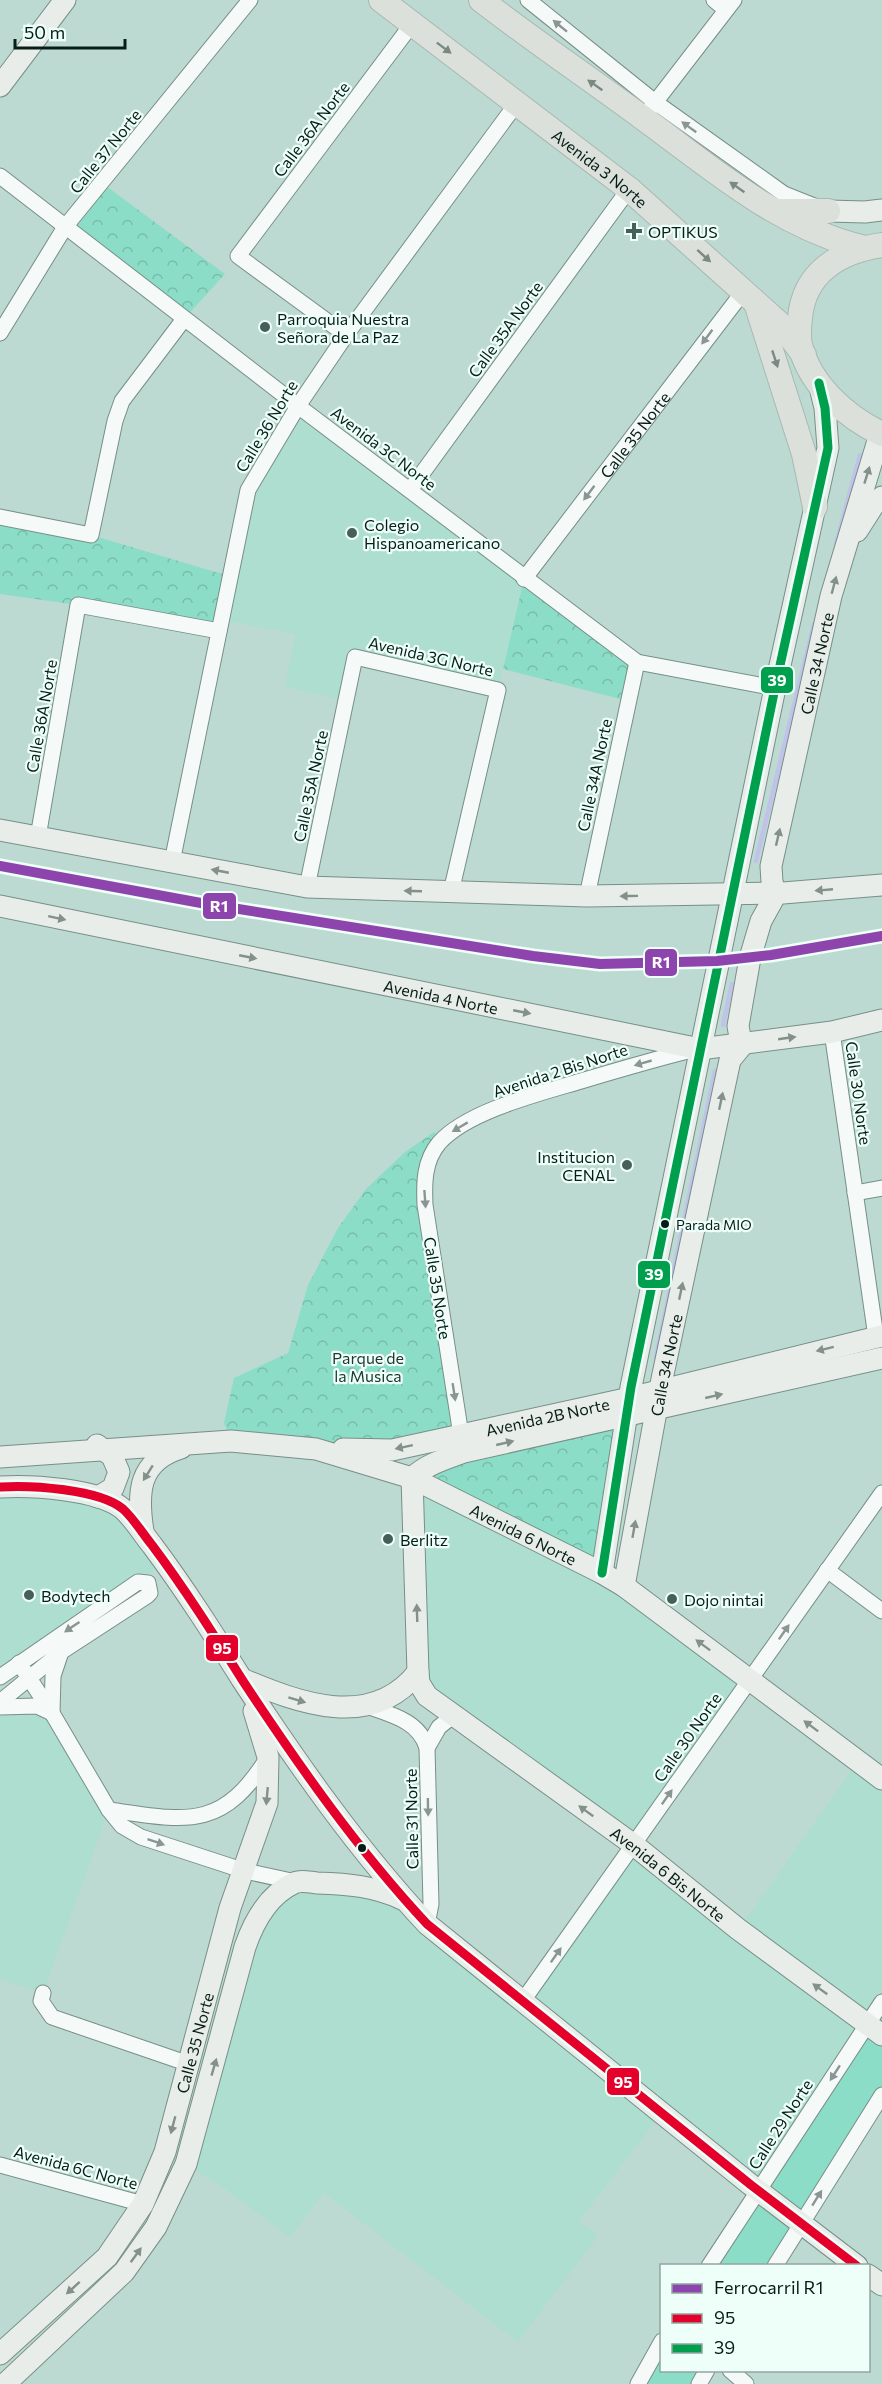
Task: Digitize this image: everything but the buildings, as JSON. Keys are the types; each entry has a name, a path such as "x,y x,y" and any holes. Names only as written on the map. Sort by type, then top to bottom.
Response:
{"main road":[{"name":"Avenida 3 Norte","path":"381,0 629,189 783,327 804,355"},
{"path":"481,0 561,61 649,110 737,188 774,212 821,234 873,247"},
{"path":"774,212 828,211"},
{"path":"873,247 846,254 829,264 812,282 801,304 799,333 804,355 819,383 832,399 853,418 881,434"},
{"path":"750,298 804,454 815,507"}],"street":[{"path":"0,86 65,0"},
{"name":"Calle 37 Norte","path":"0,333 66,227 250,0"},
{"path":"528,0 649,110 784,194 828,211 882,210"},
{"path":"649,110 725,3"},
{"name":"Calle 36A Norte","path":"346,335 238,256 412,24"},
{"name":"Calle 36 Norte","path":"172,862 248,490 297,406 346,335 517,103"},
{"name":"Avenida 3C Norte","path":"0,176 297,406 637,662 775,688"},
{"name":"Calle 35A Norte","path":"410,490 629,189"},
{"name":"Calle 35 Norte","path":"524,579 719,320 750,298"},
{"path":"0,517 91,535 115,421 122,401 184,319"},
{"name":"Calle 34 Norte","path":"602,1573 628,1407 732,894 828,448 828,431 819,383"},
{"name":"Calle 34 Norte","path":"776,894 772,882 771,866 843,551 881,434"},
{"path":"843,551 873,506 882,497"},
{"name":"Calle 36A Norte","path":"38,837 78,605 219,632"},
{"name":"Calle 35A Norte","path":"307,887 356,657"},
{"name":"Avenida 3G Norte","path":"356,657 498,690 451,892"},
{"name":"Calle 34A Norte","path":"587,896 637,662"},
{"path":"0,830 307,887 587,896 776,894 882,885"},
{"path":"744,1043 738,1026 750,958 761,921 776,894"},
{"name":"Avenida 4 Norte","path":"0,906 700,1049 832,1032 882,1020"},
{"name":"Calle 30 Norte","path":"832,1032 855,1193 879,1336"},
{"name":"Calle 34 Norte","path":"624,1587 658,1399 730,1060 744,1043"},
{"name":"Avenida 2 Bis Norte","path":"439,1144 454,1129 512,1101 656,1059 700,1049"},
{"name":"Calle 35 Norte","path":"439,1144 428,1162 424,1184 425,1204 461,1435"},
{"path":"855,1193 882,1188"},
{"name":"Avenida 2B Norte","path":"412,1478 420,1470 433,1463 464,1452 879,1336"},
{"name":"Avenida 2B Norte","path":"658,1399 882,1360"},
{"name":"Avenida 2B Norte","path":"316,1449 392,1449 628,1407"},
{"name":"Avenida 6 Norte","path":"0,1443 58,1438 89,1442 105,1450"},
{"name":"Avenida 6 Norte","path":"0,1457 58,1451 196,1445 231,1441 316,1449 412,1478 602,1573 624,1587 882,1779"},
{"path":"143,1534 139,1496 148,1471 168,1453 196,1445"},
{"path":"98,1497 113,1488 119,1472 117,1463 105,1450"},
{"path":"242,1679 310,1704 337,1707 364,1704 398,1691 410,1682 418,1672 412,1478"},
{"path":"0,1487 44,1487 98,1497 123,1509 221,1644 242,1679 334,1813 405,1901 427,1924 758,2191 856,2264"},
{"name":"Calle 30 Norte","path":"522,2002 882,1493"},
{"path":"827,1570 882,1611"},
{"path":"0,1677 138,1582 148,1583 150,1593 147,1596 61,1652 0,1702"},
{"path":"52,1713 53,1676 61,1652"},
{"path":"19,1663 52,1713 109,1810 131,1833 245,1871 296,1882 358,1884 383,1890 405,1901"},
{"name":"Avenida 6 Bis Norte","path":"418,1672 419,1683 428,1696 633,1845 738,1929 875,2030"},
{"name":"Calle 35 Norte","path":"0,2354 107,2257 143,2204 165,2152 230,1908 245,1871 267,1803 268,1757 261,1728 242,1679"},
{"path":"364,1704 413,1725 423,1737 427,1748"},
{"path":"0,1707 37,1706 52,1713"},
{"path":"427,1748 439,1727 454,1715"},
{"name":"Calle 31 Norte","path":"427,1748 430,1904 427,1924"},
{"path":"109,1810 169,1818 192,1818 216,1811 236,1799 255,1778 268,1757"},
{"name":"Calle 35 Norte","path":"5,2384 124,2272 156,2227 186,2164 251,1930 269,1902 296,1882"},
{"path":"43,1993 41,2001 52,2017 189,2064"},
{"name":"Calle 29 Norte","path":"710,2264 758,2191 875,2030 882,2002"},
{"path":"776,2264 882,2095"},
{"name":"Avenida 6C Norte","path":"0,2165 143,2204"},
{"path":"638,2384 660,2345"},
{"path":"732,2372 746,2384"}],"shaded area":[{"name":"Colegio Hispanoamericano","path":"298,406 524,579 498,690 356,657 347,701 285,687 295,634 222,620 248,490"},
{"path":"412,1478 602,1573 750,1680 634,1845 739,1929 858,1761 882,1779 882,2002 758,2191 661,2114 579,2221 598,2236 518,2342 324,2193 290,2237 225,2189 186,2164 245,1947 296,1882 383,1890 522,2002 633,1845 427,1696"},
{"path":"0,1487 98,1497 165,1563 0,1677"},
{"path":"0,1707 44,1708 109,1810 43,1993 0,1979"}],"green space":[{"path":"102,183 225,274 184,319 65,227"},
{"path":"0,517 91,535 229,576 219,631 78,605 0,594"},
{"path":"524,579 637,662 628,701 503,669"},
{"name":"Parque de la Musica","path":"434,1132 437,1135 424,1184 459,1424 392,1450 231,1441 224,1423 234,1378 288,1353 308,1285 338,1228 366,1189 405,1152"},
{"path":"626,1416 604,1563 420,1471"},
{"path":"882,2002 882,2095 776,2264 710,2264"},
{"path":"660,2343 660,2372 706,2372 699,2384 638,2384"}],"waterway":[{"path":"836,544 860,455"},
{"path":"756,861 814,624"},
{"path":"723,1025 732,984"},
{"path":"656,1357 715,1071"}],"rail line":[{"name":"R1","path":"0,866 201,903 533,956 600,964 717,961 771,955 882,936"}],"transit line":[{"name":"39","path":"602,1573 631,1387 775,688 828,448 825,408 819,383"},
{"name":"95","path":"0,1487 46,1488 82,1493 112,1502 123,1509 176,1578 264,1713 330,1807 377,1867 427,1924 751,2185 854,2264"}],"place":[{"name":"OPTIKUS","path":"634,231"},
{"name":"Parroquia Nuestra Señora de La Paz","path":"265,327"},
{"name":"Colegio Hispanoamericano","path":"352,533"},
{"name":"Institucion CENAL","path":"627,1165"},
{"name":"Parada MIO","path":"665,1224"},
{"name":"Berlitz","path":"388,1539"},
{"name":"Bodytech","path":"29,1595"},
{"name":"Dojo nintai","path":"672,1599"}]}
